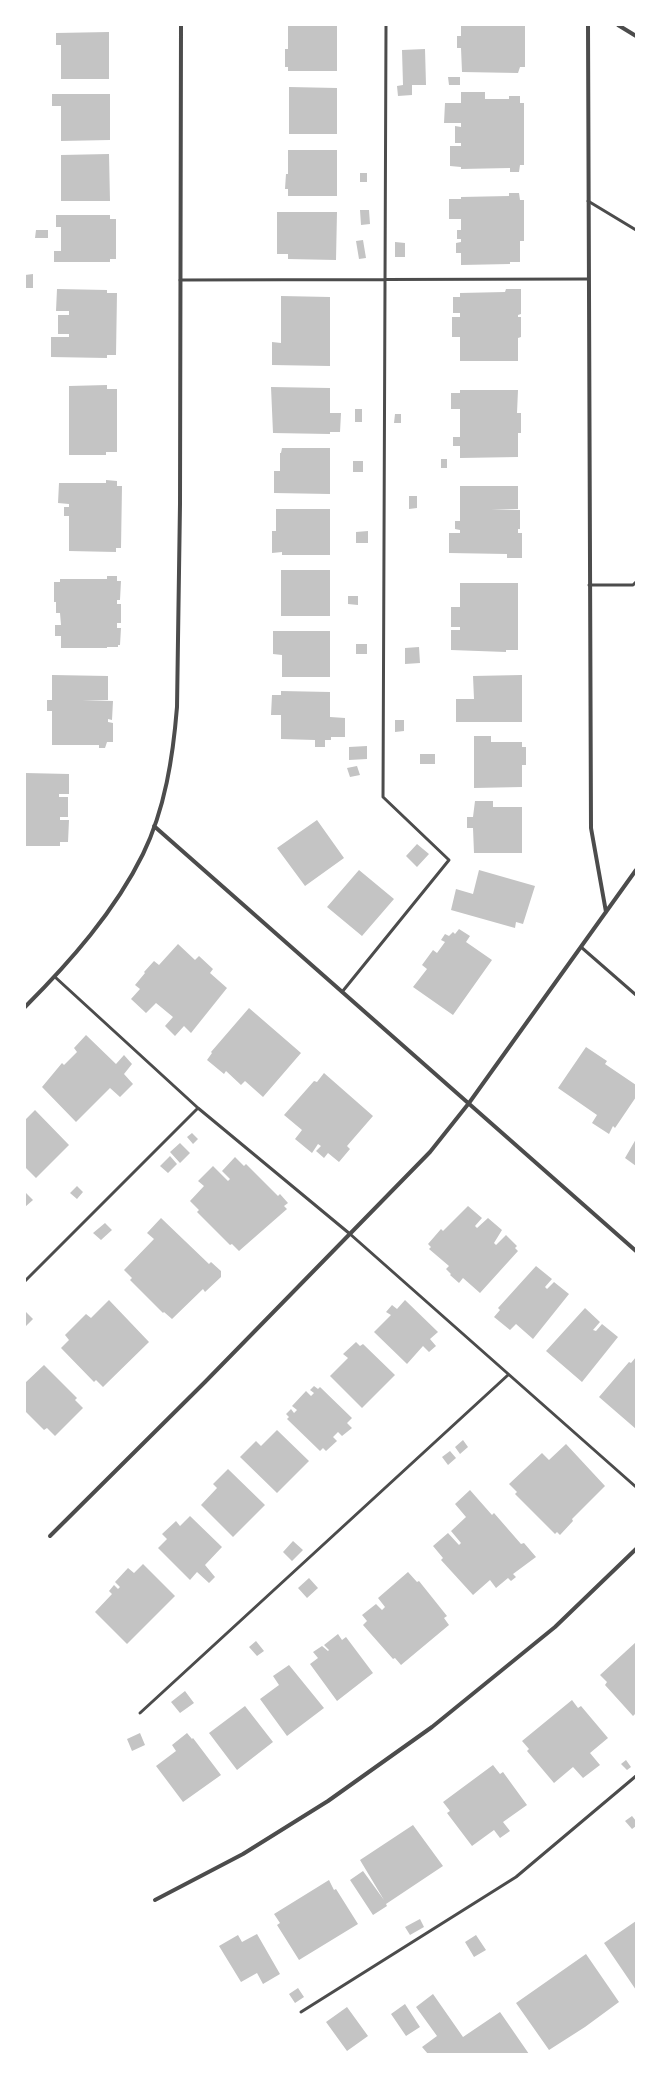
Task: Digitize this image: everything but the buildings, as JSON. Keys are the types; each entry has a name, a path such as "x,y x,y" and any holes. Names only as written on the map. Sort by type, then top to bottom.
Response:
{"street":[{"path":"25,1007 55,977 100,922 130,878 143,853 154,826 165,790 174,741 177,707 181,25"},
{"path":"588,25 590,828 606,912"},
{"path":"618,25 636,36"},
{"path":"154,826 636,1251"},
{"path":"50,1536 205,1382 430,1152 469,1103 636,870"},
{"path":"155,1900 243,1854 328,1801 432,1727 555,1627 636,1550"}],"lane":[{"path":"342,992 449,860 383,798 386,25"},
{"path":"588,201 636,230"},
{"path":"180,280 588,279"},
{"path":"589,585 633,585 636,582"},
{"path":"581,947 636,995"},
{"path":"55,977 198,1108 350,1234 636,1488"},
{"path":"25,1281 198,1108"},
{"path":"140,1713 508,1375"},
{"path":"301,2012 516,1877 636,1776"}]}
